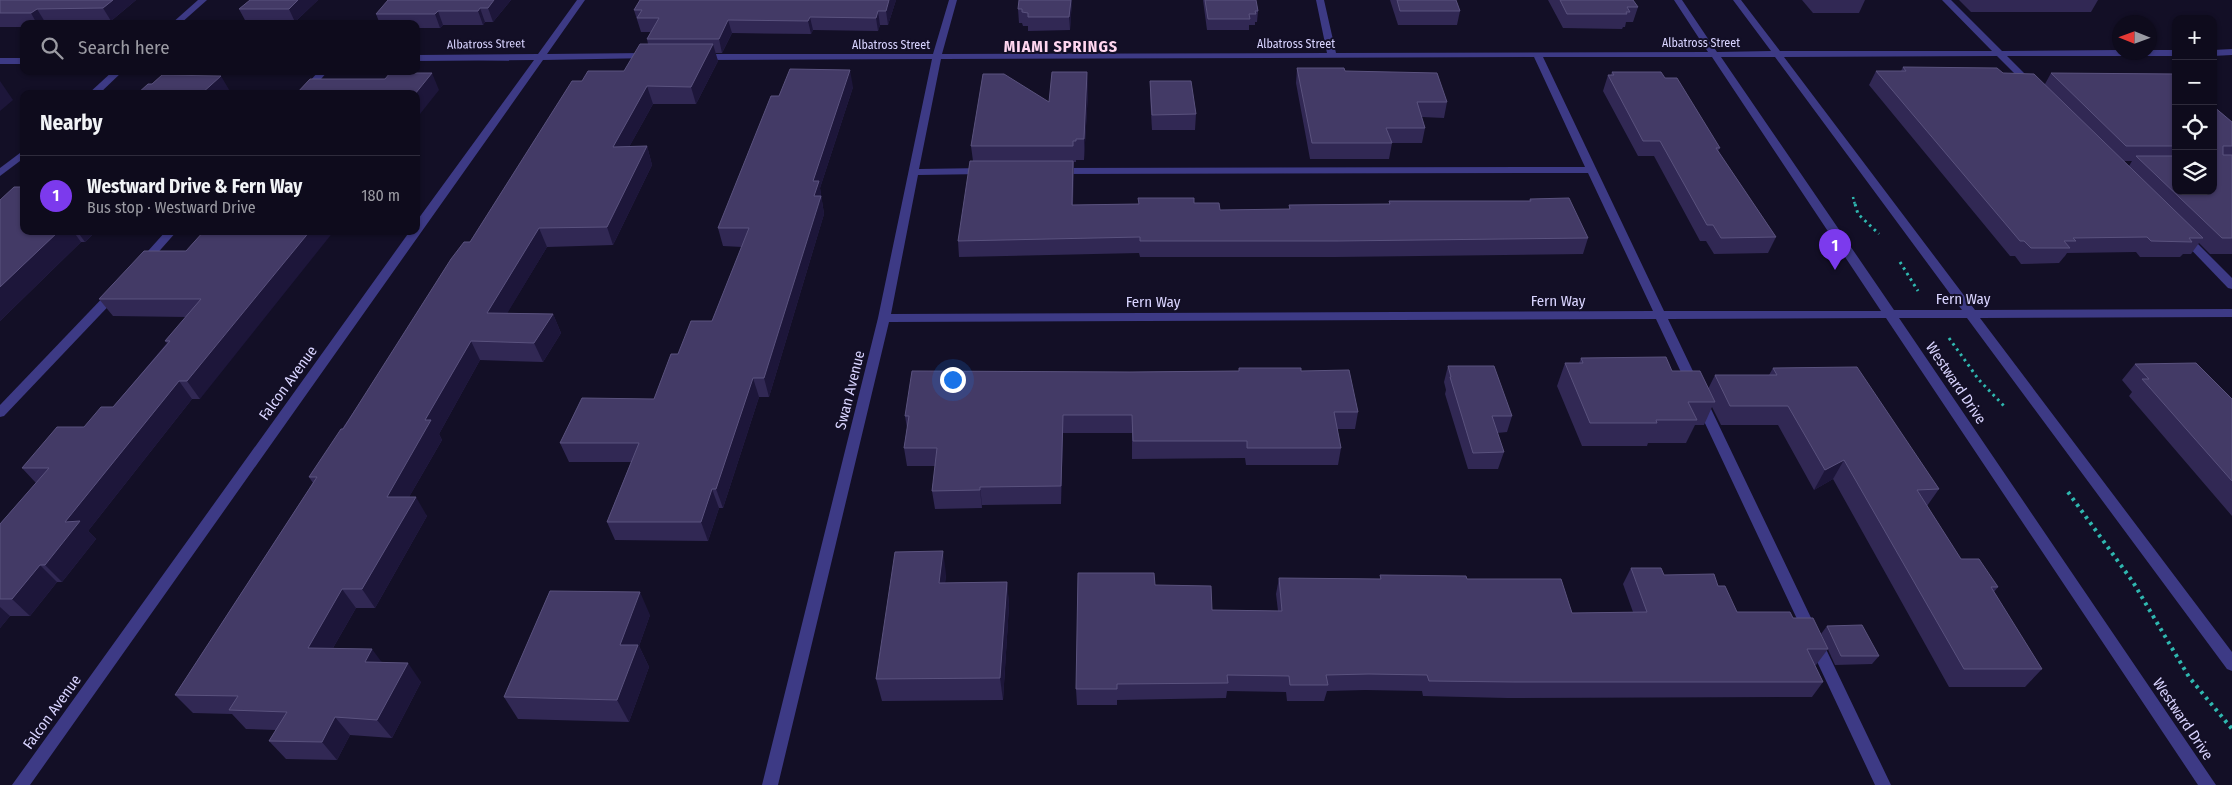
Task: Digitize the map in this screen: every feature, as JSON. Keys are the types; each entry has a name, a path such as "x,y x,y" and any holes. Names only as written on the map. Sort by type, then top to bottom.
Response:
{"street":[{"path":"180,20 203,0"},
{"name":"Falcon Avenue","path":"420,226 581,0"},
{"name":"Swan Avenue","path":"770,785 884,318 938,57 952,0"},
{"path":"1320,0 1332,56"},
{"name":"Westward Drive","path":"1678,0 2208,785"},
{"path":"1737,0 2232,664"},
{"path":"1946,0 2036,89"},
{"path":"2217,52 2232,52"},
{"name":"Albatross Street","path":"690,56 2172,53"},
{"path":"1536,55 1883,785"},
{"name":"Albatross Street","path":"420,58 661,56"},
{"path":"0,61 20,61"},
{"path":"97,90 114,75"},
{"path":"307,90 320,75"},
{"path":"0,173 20,156"},
{"path":"1044,171 1591,170"},
{"path":"914,172 994,171"},
{"path":"2176,229 2232,284"},
{"path":"0,413 168,235"},
{"name":"Falcon Avenue","path":"20,785 414,235"},
{"name":"Fern Way","path":"884,318 2232,313"}],"path":[{"path":"1944,330 1979,380 2008,410"},
{"path":"2064,487 2133,582 2189,677 2232,729"}],"building":[{"path":"0,0 113,0 103,8 37,9 31,13 0,13"},
{"path":"250,0 298,0 289,9 239,9"},
{"path":"388,0 494,0 488,8 480,8 478,11 438,11 435,14 376,14"},
{"path":"640,0 889,0 886,11 878,11 876,18 810,17 808,21 728,20 719,39 647,39 659,18 637,18 642,10 634,10"},
{"path":"1019,0 1071,0 1069,17 1028,17 1028,13 1018,9"},
{"path":"1205,0 1256,0 1258,11 1255,11 1256,14 1249,14 1250,19 1208,19"},
{"path":"1397,0 1456,0 1460,11 1400,11"},
{"path":"1560,0 1633,0 1638,7 1627,7 1630,12 1626,12 1627,14 1567,14"},
{"path":"640,44 713,44 691,87 647,86 613,147 647,146 607,227 539,228 487,313 553,314 534,343 471,341 425,420 431,420 387,497 416,497 362,589 342,589 308,648 372,649 365,662 408,663 377,720 335,717 322,742 269,741 287,712 229,710 238,696 175,695 317,477 309,477 341,429 343,429 451,259 464,242 470,242 572,81 582,81 588,71 624,71"},
{"path":"1903,67 1997,68 2003,73 2034,74 2203,238 2189,238 2192,242 2151,241 2147,237 2073,238 2076,241 2064,241 2070,248 2031,248 2024,241 2020,241 1876,71 1906,71"},
{"path":"1297,68 1344,68 1345,71 1437,73 1447,102 1417,102 1425,128 1386,128 1392,143 1312,143"},
{"path":"790,69 850,70 813,181 819,181 814,196 821,196 764,378 753,378 716,489 712,489 701,522 607,522 639,443 560,443 582,398 654,399 671,354 678,354 691,321 712,321 749,228 718,228 771,96 779,96"},
{"path":"1052,72 1087,72 1084,139 1076,139 1076,141 1073,141 1073,146 971,146 983,74 1004,74 1049,102"},
{"path":"1612,72 1661,72 1665,78 1677,78 1720,148 1716,148 1776,237 1721,238 1713,225 1707,225 1660,141 1643,141 1608,75 1614,75"},
{"path":"432,73 418,90 300,90 310,79 385,79 388,75"},
{"path":"2051,73 2172,74 2172,146 2126,146"},
{"path":"162,75 221,76 205,90 141,90 148,84 152,84"},
{"path":"1150,81 1191,81 1196,114 1152,115"},
{"path":"2217,109 2232,122 2232,146 2223,146 2223,155 2232,155 2232,238 2222,238 2177,195 2217,195"},
{"path":"2136,156 2172,156 2172,190"},
{"path":"970,161 1073,161 1072,205 1139,204 1138,198 1194,198 1194,203 1219,203 1220,210 1290,209 1289,205 1390,204 1389,201 1531,201 1530,199 1569,198 1588,238 1140,241 1140,237 958,241"},
{"path":"14,187 20,187 20,235 55,235 0,287 0,200"},
{"path":"200,235 307,235 187,381 179,381 65,522 80,521 45,565 40,565 12,599 0,599 0,524 49,468 22,468 57,427 84,427 101,407 113,407 170,341 165,341 201,299 99,299 144,251 186,251"},
{"path":"1666,357 1672,371 1700,371 1715,402 1688,402 1697,420 1656,420 1657,423 1590,423 1565,363 1583,363 1581,358"},
{"path":"2196,363 2232,399 2232,481 2142,379 2149,379 2135,364"},
{"path":"1448,366 1494,366 1512,416 1492,416 1504,452 1473,453"},
{"path":"1857,367 1939,489 1917,490 1961,559 1979,559 1998,587 1991,587 2042,669 1964,669 1844,460 1825,470 1788,406 1730,406 1715,375 1777,375 1773,368"},
{"path":"1239,368 1301,368 1301,371 1349,370 1358,412 1334,412 1341,448 1247,448 1247,441 1133,441 1132,415 1063,415 1061,486 980,487 980,490 932,491 937,448 904,448 909,416 905,416 912,371 1131,372 1239,371"},
{"path":"943,551 939,583 1007,582 1000,678 876,679 895,552"},
{"path":"1631,568 1661,568 1664,575 1714,574 1718,586 1725,586 1737,612 1790,612 1793,618 1813,618 1828,649 1807,649 1823,682 1429,681 1427,675 1369,674 1326,675 1328,685 1290,685 1289,676 1227,675 1228,683 1117,684 1117,689 1076,689 1078,573 1154,573 1155,585 1211,586 1212,610 1282,611 1279,578 1381,579 1380,575 1466,576 1467,579 1561,579 1572,613 1647,612"},
{"path":"550,591 640,592 620,645 638,645 617,700 504,697"},
{"path":"1862,625 1879,656 1841,656 1827,626"}],"place":[{"name":"Westward Drive & Fern Way","path":"1835,270"}],"district":[{"name":"MIAMI SPRINGS","path":"1061,46"}]}
